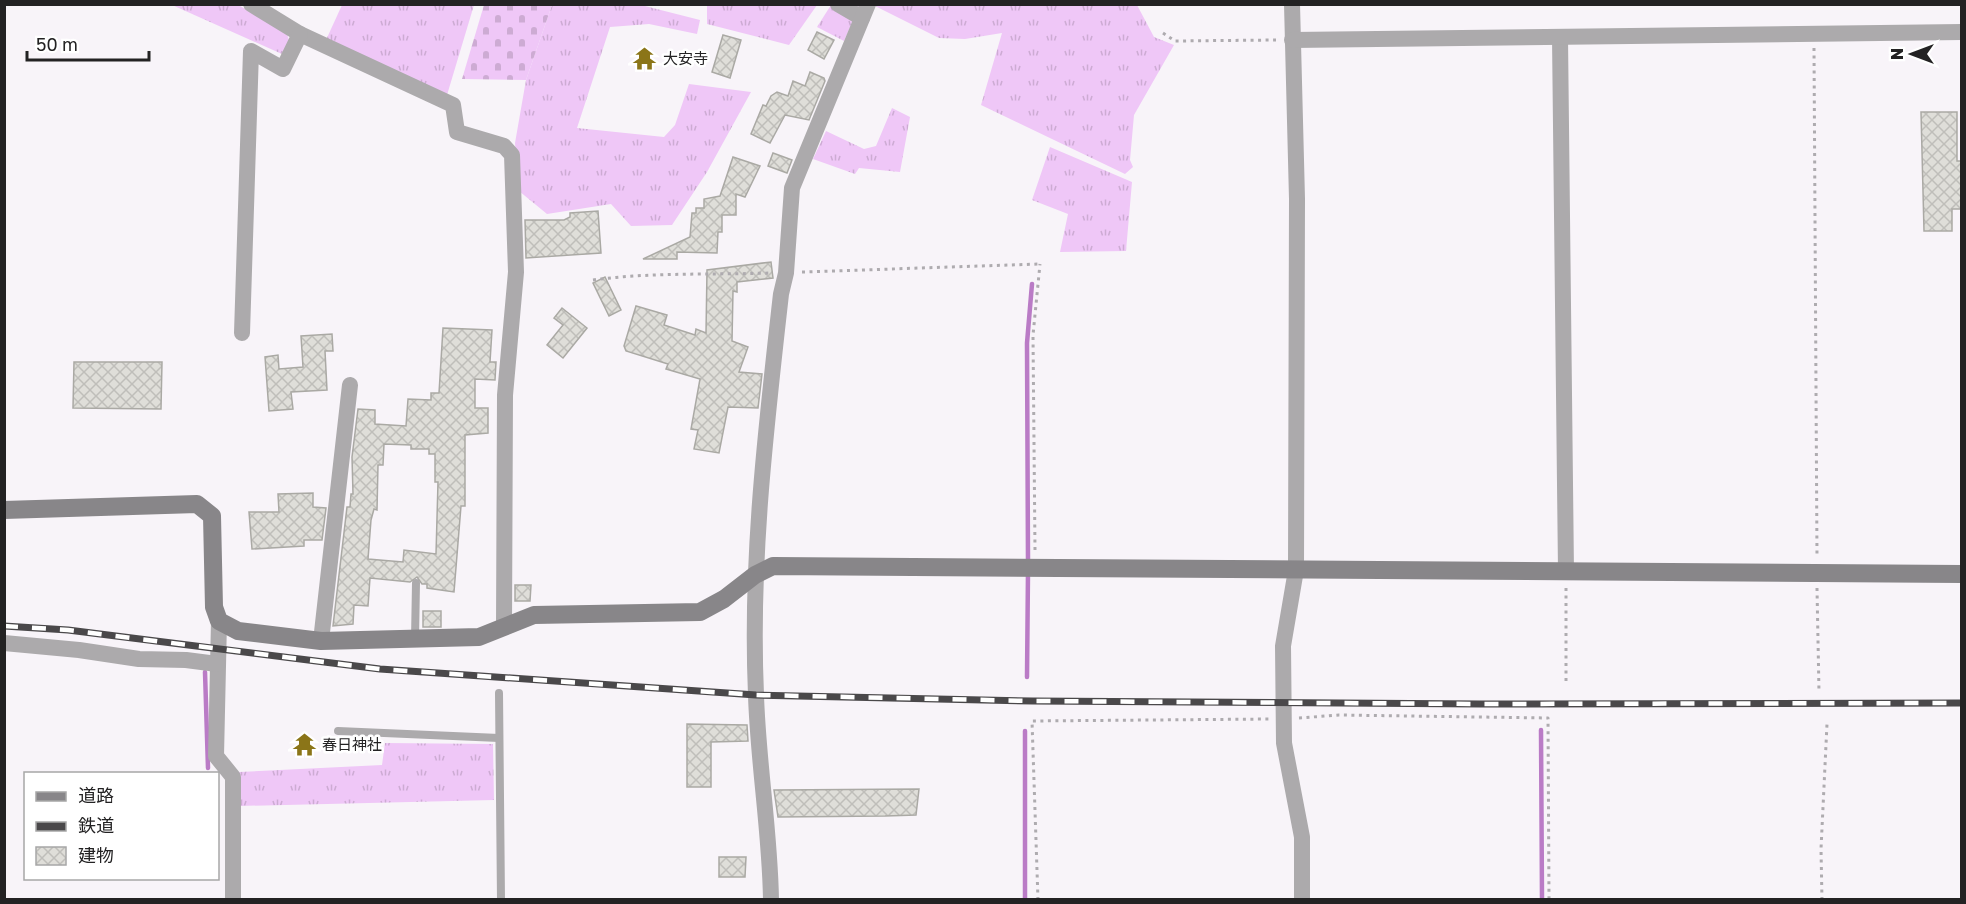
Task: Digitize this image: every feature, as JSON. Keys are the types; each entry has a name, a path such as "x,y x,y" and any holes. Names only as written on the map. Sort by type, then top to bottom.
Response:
{"street":[{"path":"250,4 300,34 453,105 457,132 504,146 512,155 516,272 505,395 504,627"},
{"path":"771,900 756,696 755,575 760,481 781,294 786,273 792,188 865,11 838,4"},
{"path":"1292,4 1297,199 1296,570 1283,646 1284,743 1302,837 1302,900"},
{"path":"1292,39 1962,32"},
{"path":"242,333 251,51 283,69 300,34"},
{"path":"1560,37 1566,572"},
{"path":"321,641 350,385"},
{"path":"4,510 197,504 212,516 214,607 219,621 216,756 233,777 233,900"},
{"path":"219,621 238,631 321,641 479,637 534,615 700,612 755,575 773,566 1962,574"},
{"path":"4,643 79,650 139,659 186,660 217,664"}],"lane":[{"path":"415,640 416,583"},
{"path":"499,693 501,900"},
{"path":"338,731 499,738"}],"path":[{"path":"1163,33 1175,41 1292,39"},
{"path":"1814,35 1819,692"},
{"path":"594,280 638,274 674,276 1041,266 1033,335 1035,566"},
{"path":"1566,572 1566,681"},
{"path":"1038,900 1032,721 1284,718 1339,715 1548,718 1549,900"},
{"path":"1822,900 1821,849 1827,724"}],"green space":[{"path":"707,4 817,5 789,45 707,24"},
{"path":"172,5 238,5 286,31 289,40 282,54"},
{"path":"342,5 474,5 447,95 326,40"},
{"path":"484,5 552,5 526,80 462,79"},
{"path":"552,5 641,5 700,20 697,34 649,24 610,27 577,128 664,137 675,125 689,84 751,92 707,172 672,225 631,226 611,204 547,214 519,191 515,143 526,80"},
{"path":"831,5 860,5 844,41 817,27"},
{"path":"873,5 1137,5 1154,37 1174,45 1134,115 1130,160 1133,167 1125,174 981,105 1002,33 965,39 939,38"},
{"path":"892,108 910,117 900,172 859,168 855,174 813,159 826,131 864,149 876,146"},
{"path":"1050,147 1132,182 1126,251 1060,252 1068,214 1032,200"},
{"path":"385,743 493,744 494,800 239,806 239,772 382,765"}],"building":[{"path":"817,32 834,40 824,59 808,50"},
{"path":"723,35 741,40 730,78 712,72"},
{"path":"810,72 824,78 825,81 809,120 785,115 770,143 751,134 763,105 766,106 771,96 777,92 788,96 793,81 805,86"},
{"path":"1921,112 1957,112 1957,161 1962,161 1962,209 1952,209 1952,231 1924,231"},
{"path":"773,153 792,160 787,173 768,166"},
{"path":"733,157 760,166 745,197 736,194 736,215 722,215 722,232 718,232 717,253 677,252 677,259 643,259 690,237 692,213 696,213 696,208 704,208 704,199 720,196"},
{"path":"598,211 601,253 526,258 525,220 564,220 570,217 570,213"},
{"path":"771,262 773,278 737,282 737,292 733,291 732,341 748,347 739,372 762,374 758,408 728,407 719,453 694,449 698,430 691,429 700,379 666,369 668,364 626,351 624,346 636,306 667,315 664,325 695,335 696,329 706,333 707,270"},
{"path":"605,277 621,310 609,316 593,283"},
{"path":"562,308 587,328 563,358 547,345 563,325 554,318"},
{"path":"443,328 492,330 490,362 496,362 495,380 475,379 475,408 488,408 488,433 465,435 465,506 461,506 454,592 427,588 427,584 422,584 417,577 410,582 370,578 368,606 354,605 353,624 333,626 347,507 350,507 351,494 353,494 352,457 358,409 375,410 375,424 406,426 408,399 431,400 431,393 439,393","holes":["384,444 411,445 411,449 429,449 429,454 435,454 435,482 438,482 436,554 404,550 403,562 368,559 371,520 374,509 377,510 378,465 383,465"]},
{"path":"332,334 333,351 325,351 327,390 291,392 293,409 269,411 265,357 278,355 279,369 303,367 301,336"},
{"path":"74,362 162,362 161,409 73,408"},
{"path":"313,493 313,507 326,508 322,540 304,540 304,546 252,549 249,512 279,512 278,494"},
{"path":"515,585 531,585 530,601 515,601"},
{"path":"423,611 441,611 441,627 423,627"},
{"path":"687,724 747,725 748,741 711,742 711,787 687,787"},
{"path":"919,789 916,815 778,817 774,790"},
{"path":"719,857 746,857 745,877 719,877"}],"waterway":[{"path":"1028,563 1027,343 1032,284"},
{"path":"1027,677 1028,571"},
{"path":"205,672 208,768"},
{"path":"1541,730 1542,900"},
{"path":"1025,731 1025,900"}],"railway":[{"path":"4,626 68,630 380,669 756,695 1033,701 1481,704 1962,703"}],"place":[{"name":"大安寺","path":"645,58"},
{"name":"春日神社","path":"304,744"}]}
